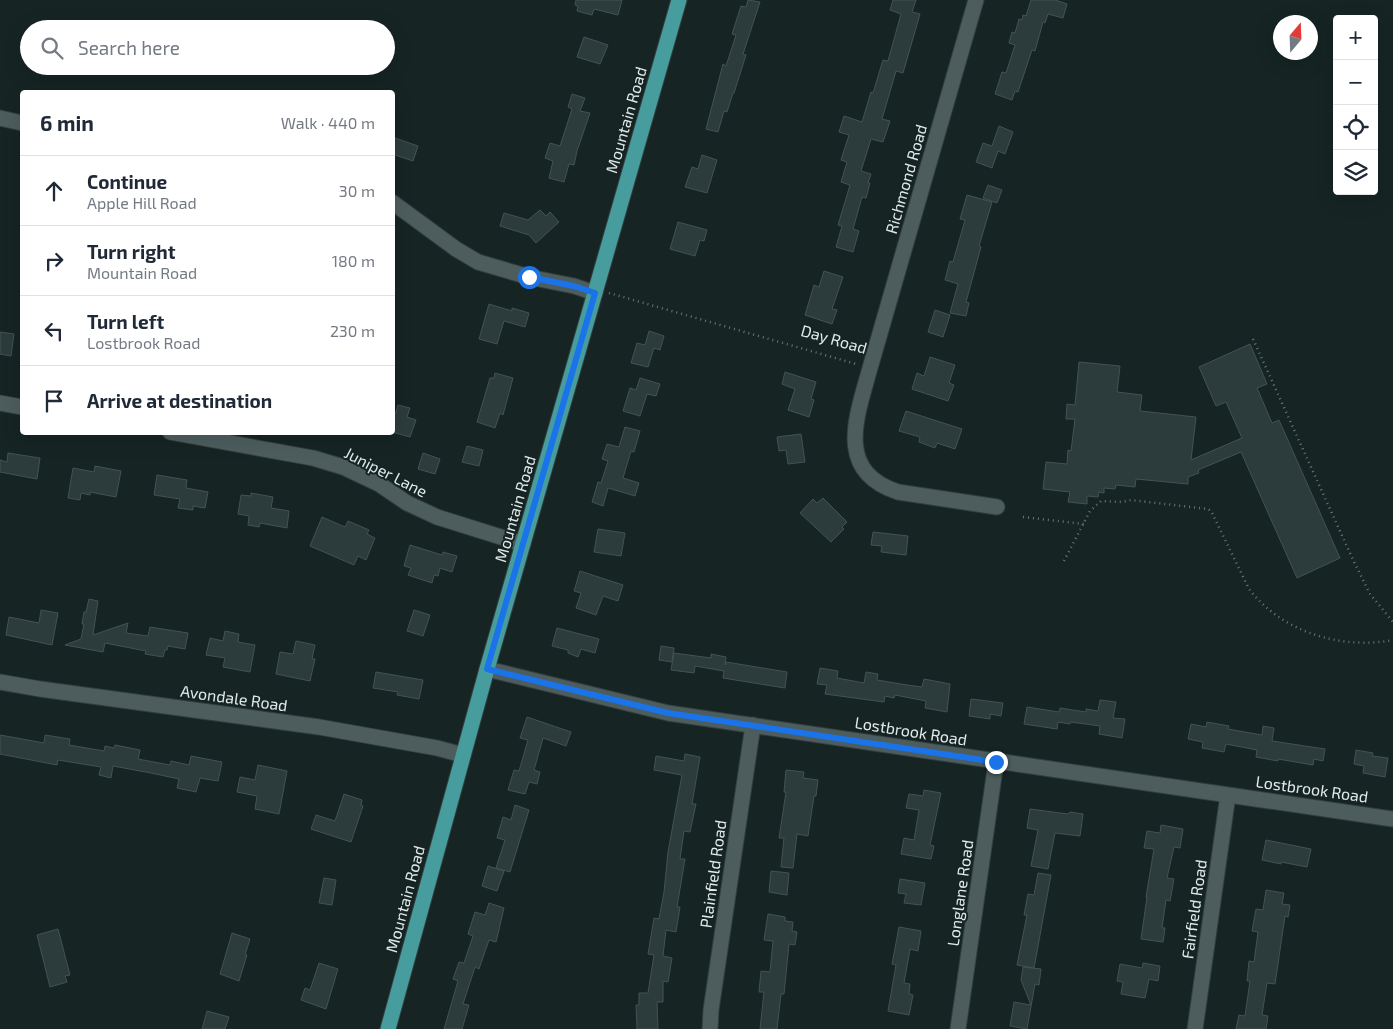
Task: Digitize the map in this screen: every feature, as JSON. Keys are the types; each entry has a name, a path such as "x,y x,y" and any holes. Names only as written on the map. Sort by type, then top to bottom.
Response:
{"main road":[{"name":"Mountain Road","path":"388,1029 523,544 601,293 679,0"}],"street":[{"name":"Richmond Road","path":"870,368 976,0"},
{"path":"0,118 20,123"},
{"path":"395,204 456,249 478,262 529,277 601,293"},
{"name":"Day Road","path":"870,368 855,432 856,452 868,476 887,488 898,492 997,507"},
{"path":"0,403 20,406"},
{"name":"Juniper Lane","path":"186,435 321,460 343,467 380,484 407,503 437,517 523,544"},
{"name":"Lostbrook Road","path":"487,669 668,713 1393,819"},
{"name":"Avondale Road","path":"0,682 319,727 437,748 463,755"},
{"name":"Plainfield Road","path":"710,1029 711,1010 752,725"},
{"name":"Longlane Road","path":"958,1029 996,762"},
{"name":"Fairfield Road","path":"1195,1029 1228,795"}],"path":[{"name":"Day Road","path":"601,293 870,368"},
{"path":"1253,338 1354,562 1370,594 1393,622"},
{"path":"1064,561 1094,507 1103,500 1123,502 1131,500 1208,508 1249,589 1256,599 1282,619 1301,629 1331,640 1371,644 1393,640"},
{"path":"1024,516 1084,524"}],"building":[{"path":"576,0 622,0 618,15 594,9 592,15 577,11"},
{"path":"748,0 760,2 743,54 746,55 734,93 727,112 724,111 718,132 706,129 723,64 726,66 736,35 732,34 741,6 746,7"},
{"path":"893,0 916,0 912,12 920,14 903,73 896,71 882,119 890,121 883,142 871,139 861,171 871,174 866,198 862,197 853,229 859,231 853,252 836,247 842,226 838,225 850,185 841,182 847,162 841,160 849,135 839,132 844,116 862,122 883,60 888,61 901,14 890,10"},
{"path":"1031,0 1055,0 1067,4 1063,18 1048,14 1045,23 1043,22 1035,51 1032,50 1018,92 1015,91 1012,100 995,94 1002,72 1006,73 1015,45 1009,43 1012,32 1015,33 1019,19 1022,20 1023,15 1026,16"},
{"path":"584,37 608,45 600,64 577,57"},
{"path":"572,94 585,98 580,111 590,113 574,165 569,164 564,182 549,178 553,161 545,158 550,143 560,146 572,109 568,107"},
{"path":"999,126 1013,132 1005,154 998,151 992,168 976,162 983,143 992,146"},
{"path":"395,138 418,146 413,161 395,155"},
{"path":"702,155 717,160 707,193 685,187 692,167 698,169"},
{"path":"988,185 1002,190 997,203 983,198"},
{"path":"967,195 992,202 979,246 981,247 966,302 969,303 966,316 950,313 958,284 945,280 950,261 953,262 965,220 960,219"},
{"path":"540,210 546,216 550,212 559,222 536,243 529,235 500,226 504,213 528,220"},
{"path":"678,222 707,230 704,241 700,240 695,256 670,249"},
{"path":"824,271 843,277 832,309 837,310 832,324 805,315 814,285 819,287"},
{"path":"489,304 512,311 512,308 529,313 525,327 504,321 497,344 479,339"},
{"path":"935,310 950,315 943,337 928,332"},
{"path":"649,331 664,336 660,350 654,348 648,367 631,363 637,343 645,345"},
{"path":"0,332 14,334 11,356 0,354"},
{"path":"1250,344 1267,384 1257,388 1272,423 1279,420 1340,558 1297,578 1241,452 1198,470 1199,473 1188,477 1188,484 1136,479 1135,487 1116,485 1115,489 1104,488 1104,493 1099,492 1098,497 1087,496 1087,504 1068,502 1070,492 1043,489 1046,462 1067,464 1068,450 1071,451 1075,419 1066,419 1067,404 1075,405 1079,362 1120,366 1117,392 1142,395 1140,411 1196,417 1191,460 1242,438 1226,402 1216,406 1199,367"},
{"path":"930,357 955,365 949,383 954,385 948,401 912,389 917,373 924,376"},
{"path":"785,372 816,382 811,399 814,400 809,417 788,410 795,389 782,384"},
{"path":"495,373 513,378 503,415 500,413 495,428 477,422 490,378 494,378"},
{"path":"640,378 660,384 656,396 647,394 640,416 623,411 630,388 636,390"},
{"path":"398,405 410,408 407,417 416,420 410,437 395,433"},
{"path":"906,411 962,429 955,449 937,443 935,448 919,442 920,437 899,431"},
{"path":"625,427 640,431 634,452 631,451 623,478 639,483 635,496 608,488 603,506 592,502 598,482 601,483 608,461 602,459 607,444 619,447"},
{"path":"801,434 805,462 788,464 786,450 779,451 777,437"},
{"path":"467,446 483,450 479,466 462,462"},
{"path":"8,453 40,458 37,479 0,472 0,460 7,462"},
{"path":"423,453 440,459 435,474 418,469"},
{"path":"95,466 121,471 116,497 90,492 90,495 81,493 80,500 68,498 73,468 94,472"},
{"path":"157,475 187,480 186,488 208,492 205,508 193,506 193,510 178,508 180,499 154,495"},
{"path":"251,493 273,497 271,508 289,511 287,528 260,523 259,527 248,525 249,516 238,514 241,495 251,496"},
{"path":"823,498 847,522 842,527 844,529 831,542 800,513 813,499 817,503"},
{"path":"322,517 345,527 348,521 369,530 367,534 375,538 366,560 358,556 354,565 310,546"},
{"path":"598,529 625,533 621,556 594,552"},
{"path":"873,532 908,536 906,555 881,552 882,546 871,545"},
{"path":"410,545 442,555 443,552 457,556 452,572 440,568 438,576 434,575 432,583 408,575 411,568 404,566"},
{"path":"580,571 623,585 618,601 603,596 596,615 576,608 581,593 574,591"},
{"path":"89,599 98,601 93,635 128,623 126,633 148,636 150,627 188,633 185,649 168,646 163,657 145,654 146,651 105,643 103,652 65,645 81,639 84,612 86,612"},
{"path":"41,610 58,613 52,645 6,635 9,617 39,623"},
{"path":"414,610 430,615 423,636 407,631"},
{"path":"557,628 599,639 595,653 581,649 578,657 568,653 568,650 552,646"},
{"path":"225,631 239,634 238,642 255,645 250,672 223,667 225,658 206,655 210,638 223,641"},
{"path":"296,641 315,645 312,659 315,659 310,681 276,674 280,652 293,654"},
{"path":"661,646 674,648 672,662 659,660"},
{"path":"674,653 711,658 711,654 726,657 725,665 726,662 787,672 785,688 723,678 724,671 695,666 694,673 671,670"},
{"path":"820,668 838,671 837,678 864,683 866,672 878,674 877,680 907,685 922,687 924,679 950,684 947,712 925,708 926,701 895,695 894,698 885,696 884,702 825,694 827,685 817,684"},
{"path":"376,672 423,680 419,699 397,695 398,692 373,688"},
{"path":"971,699 1003,703 1001,716 990,714 990,719 969,716"},
{"path":"1100,700 1116,702 1113,718 1125,719 1122,738 1099,734 1100,726 1058,722 1057,729 1024,724 1027,707 1059,712 1060,708 1086,712 1086,709 1098,711"},
{"path":"527,717 571,732 566,746 543,738 534,770 540,772 537,784 529,782 525,794 508,790 514,770 519,771 528,740 520,738"},
{"path":"1207,722 1229,726 1228,729 1262,735 1263,726 1274,728 1272,741 1325,749 1323,761 1314,759 1313,765 1278,759 1278,761 1256,757 1257,750 1226,744 1224,752 1202,748 1203,742 1188,739 1191,724 1206,727"},
{"path":"0,735 44,743 45,735 70,739 69,745 104,751 105,746 114,748 115,745 140,750 138,759 170,765 171,761 189,765 191,756 222,762 218,781 200,778 196,792 177,788 179,779 151,773 113,766 111,778 99,775 101,767 58,760 57,765 0,754"},
{"path":"1356,750 1373,753 1372,756 1388,758 1385,777 1363,773 1364,766 1354,764"},
{"path":"685,754 700,757 692,804 696,804 690,832 684,831 680,859 685,859 677,907 680,907 676,932 666,930 663,956 672,958 668,982 663,981 663,1002 657,1002 658,1029 637,1029 636,1005 639,1005 639,993 648,993 654,955 648,954 654,918 659,919 668,852 682,775 654,770 656,756 684,761"},
{"path":"258,765 287,771 279,814 255,809 257,796 237,792 240,777 255,780"},
{"path":"786,770 804,772 803,778 818,780 808,836 797,834 793,868 781,867 784,838 779,838 786,792 784,792"},
{"path":"924,790 941,793 930,845 934,846 931,859 901,854 904,838 914,840 919,810 906,808 909,794 923,796"},
{"path":"344,794 362,800 361,805 363,806 351,842 311,829 316,815 335,821"},
{"path":"515,805 529,810 510,872 496,868 505,840 497,838 503,817 511,820"},
{"path":"1030,809 1083,814 1080,836 1055,833 1048,869 1031,866 1038,830 1027,828"},
{"path":"1161,825 1183,829 1180,848 1174,847 1167,878 1174,879 1170,901 1166,900 1162,928 1165,928 1163,942 1141,939 1154,849 1144,848 1147,831 1160,833"},
{"path":"1266,840 1311,849 1307,867 1262,860"},
{"path":"488,866 504,871 497,891 482,886"},
{"path":"771,871 789,873 787,895 769,892"},
{"path":"1038,873 1051,875 1034,968 1017,965 1027,915 1024,915 1028,894 1034,895"},
{"path":"324,878 336,880 332,905 319,903"},
{"path":"900,879 925,883 921,905 904,903 906,894 898,893"},
{"path":"1266,890 1284,893 1282,904 1290,905 1288,917 1285,916 1275,984 1267,983 1262,1015 1268,1016 1266,1029 1236,1029 1239,1015 1245,1016 1250,981 1247,981 1249,961 1254,962 1258,932 1252,931 1256,909 1263,910"},
{"path":"489,903 504,908 496,942 489,940 479,969 475,967 463,1004 469,1005 462,1029 444,1029 458,981 453,979 459,962 464,963 473,936 468,934 475,912 485,915"},
{"path":"768,914 785,917 785,921 793,922 792,931 797,932 795,945 789,944 784,994 781,994 777,1029 760,1029 764,992 759,992 761,971 770,972 773,941 764,940"},
{"path":"899,927 921,931 918,951 910,949 904,983 910,984 909,994 913,995 909,1015 888,1011 896,965 892,964"},
{"path":"58,929 70,975 65,976 67,982 50,987 37,935"},
{"path":"232,933 250,939 239,981 220,974"},
{"path":"319,963 338,969 326,1009 301,1000 305,988 310,990"},
{"path":"1143,963 1160,966 1158,981 1149,979 1145,998 1121,994 1123,982 1117,981 1120,964 1142,968"},
{"path":"1023,967 1041,969 1039,985 1035,984 1027,1029 1010,1026 1014,1002 1031,1005 1021,980"},
{"path":"207,1011 229,1017 225,1029 202,1029"}],"route":[{"path":"529,277 574,286 595,293 487,669 668,713 996,762"}]}
